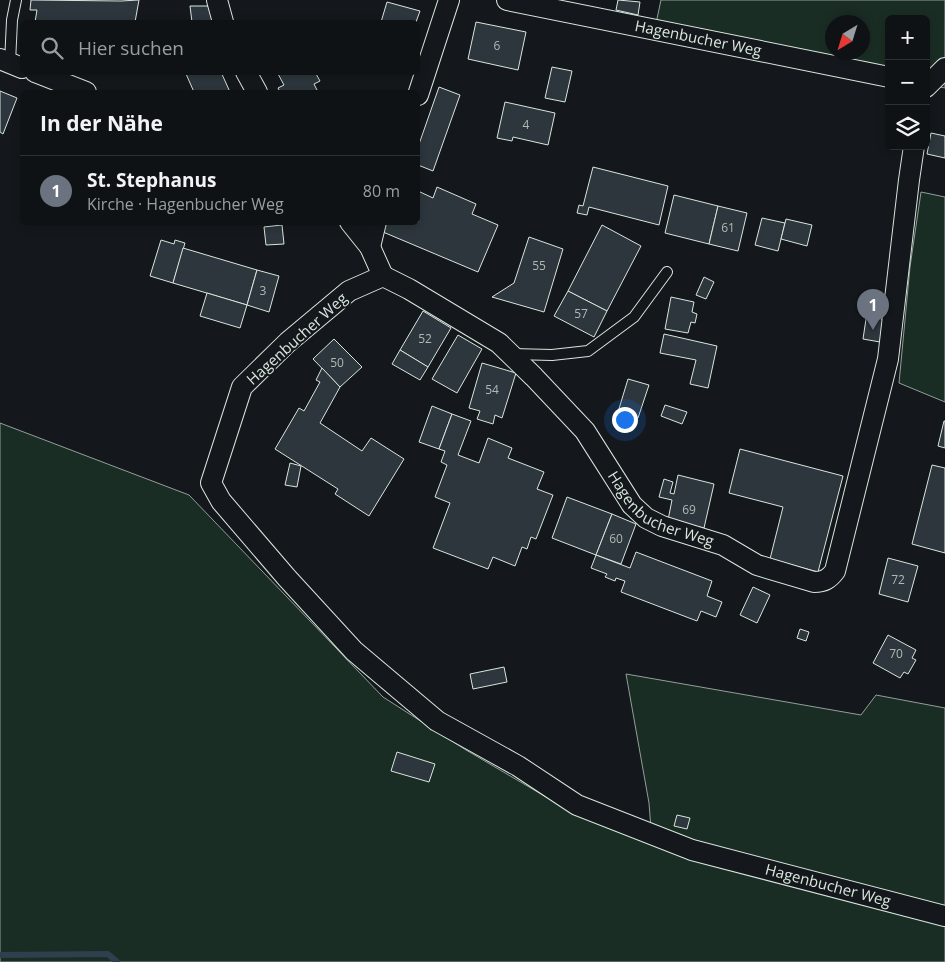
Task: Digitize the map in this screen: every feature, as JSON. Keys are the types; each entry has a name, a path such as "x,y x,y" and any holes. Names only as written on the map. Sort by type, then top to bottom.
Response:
{"street":[{"path":"217,0 223,20"},
{"path":"420,90 449,0"},
{"name":"Hagenbucher Weg","path":"507,0 885,76"},
{"path":"930,83 945,68"},
{"path":"43,75 81,90"},
{"path":"248,75 256,90"},
{"name":"Hagenbucher Weg","path":"913,150 888,359 835,571 830,578 823,582 814,582 757,565 724,545 662,526 646,518 632,505 585,430 510,354 491,338 409,288 383,276 349,291 288,342 242,387 212,483 221,501 287,578 354,651 437,721 518,766 578,805 692,850 945,916"},
{"path":"352,225 370,247 383,276"},
{"path":"370,247 375,225"}],"lane":[{"path":"11,63 12,20 16,0"},
{"path":"510,354 552,355 588,350 634,318 667,272"}],"green space":[{"path":"661,0 945,0 945,88 930,85 930,15 885,15 885,75 655,28"},
{"path":"921,192 945,197 945,402 899,383 910,267"},
{"path":"0,423 189,495 383,697 466,750 575,814 652,842 649,803 626,674 861,715 876,695 945,708 945,962 0,962"}],"building":[{"path":"31,0 139,0 135,20 35,20 37,10 30,10"},
{"path":"618,0 640,2 638,15 616,10"},
{"path":"387,2 420,11 417,20 382,20"},
{"path":"190,6 208,6 213,20 192,20"},
{"path":"476,22 526,32 518,70 468,59"},
{"path":"552,67 572,71 565,102 545,98"},
{"path":"186,75 222,75 229,90 193,90"},
{"path":"279,75 317,75 320,81 314,84 317,90 279,90 278,88 284,85"},
{"path":"439,87 460,95 433,171 420,166 420,141"},
{"path":"0,91 17,98 3,134 0,132"},
{"path":"505,102 555,113 548,145 513,137 512,141 497,138"},
{"path":"931,133 945,136 945,158 927,154 928,150 930,150"},
{"path":"593,167 668,186 659,225 589,207 587,215 577,213 579,205 583,206"},
{"path":"437,187 476,204 472,214 498,225 478,272 383,232 385,225 420,225 420,192 433,198"},
{"path":"674,195 718,206 709,244 665,233"},
{"path":"718,206 747,213 738,251 709,244"},
{"path":"762,218 785,223 778,251 755,245"},
{"path":"786,219 812,225 807,246 781,239"},
{"path":"282,225 284,244 266,245 264,227"},
{"path":"602,225 641,246 607,311 568,291"},
{"path":"529,237 563,249 544,312 492,297 514,283"},
{"path":"161,240 174,244 175,240 185,243 173,283 150,276"},
{"path":"183,248 257,270 247,305 173,283"},
{"path":"257,270 279,276 269,312 247,305"},
{"path":"704,277 714,282 706,299 696,295"},
{"path":"568,291 607,311 594,337 554,316"},
{"path":"207,293 247,305 240,328 200,316"},
{"path":"671,297 694,302 692,312 697,314 695,323 691,322 688,333 665,329"},
{"path":"423,311 451,328 428,367 400,350"},
{"path":"871,313 879,315 883,322 880,342 863,339 866,319"},
{"path":"664,334 717,346 708,388 690,384 696,360 660,353"},
{"path":"458,335 482,349 457,393 432,379"},
{"path":"334,339 362,367 340,387 313,359"},
{"path":"400,350 428,367 420,380 392,364"},
{"path":"482,363 516,373 502,418 495,415 493,424 477,419 480,411 469,408"},
{"path":"322,368 340,387 320,423 362,451 371,438 404,459 369,516 335,494 338,489 275,449 299,408 304,411 320,382 316,380"},
{"path":"628,379 649,385 638,418 618,412"},
{"path":"665,405 687,412 682,424 661,416"},
{"path":"432,406 452,414 439,449 419,442"},
{"path":"452,414 471,421 458,455 479,463 488,438 512,448 508,458 544,472 537,489 553,495 536,539 531,537 527,549 522,547 515,566 493,557 488,569 433,548 450,503 435,497 447,465 441,462 445,451 439,449"},
{"path":"945,421 945,448 938,446"},
{"path":"740,449 843,476 818,572 770,559 783,507 729,493"},
{"path":"290,463 301,466 297,487 285,485"},
{"path":"932,465 945,468 945,553 912,544"},
{"path":"678,475 714,484 704,528 668,520 672,500 659,497 664,479 673,482 670,493 674,494"},
{"path":"567,497 612,514 596,555 552,538"},
{"path":"612,514 636,524 621,564 596,555"},
{"path":"636,552 712,581 707,596 722,602 716,617 701,611 697,621 621,592 625,581 616,578 615,581 605,577 607,574 591,568 596,555 630,568"},
{"path":"888,558 918,566 908,602 879,594"},
{"path":"753,587 770,595 757,623 740,615"},
{"path":"800,629 809,632 806,641 797,638"},
{"path":"888,635 916,650 912,658 916,660 908,674 904,672 900,678 873,663"},
{"path":"504,667 507,682 473,689 470,674"},
{"path":"397,752 435,764 429,782 391,771"},
{"path":"677,815 690,818 687,829 674,826"}],"waterway":[{"path":"0,955 108,954 117,962"}],"place":[{"name":"St. Stephanus","path":"873,330"}]}
